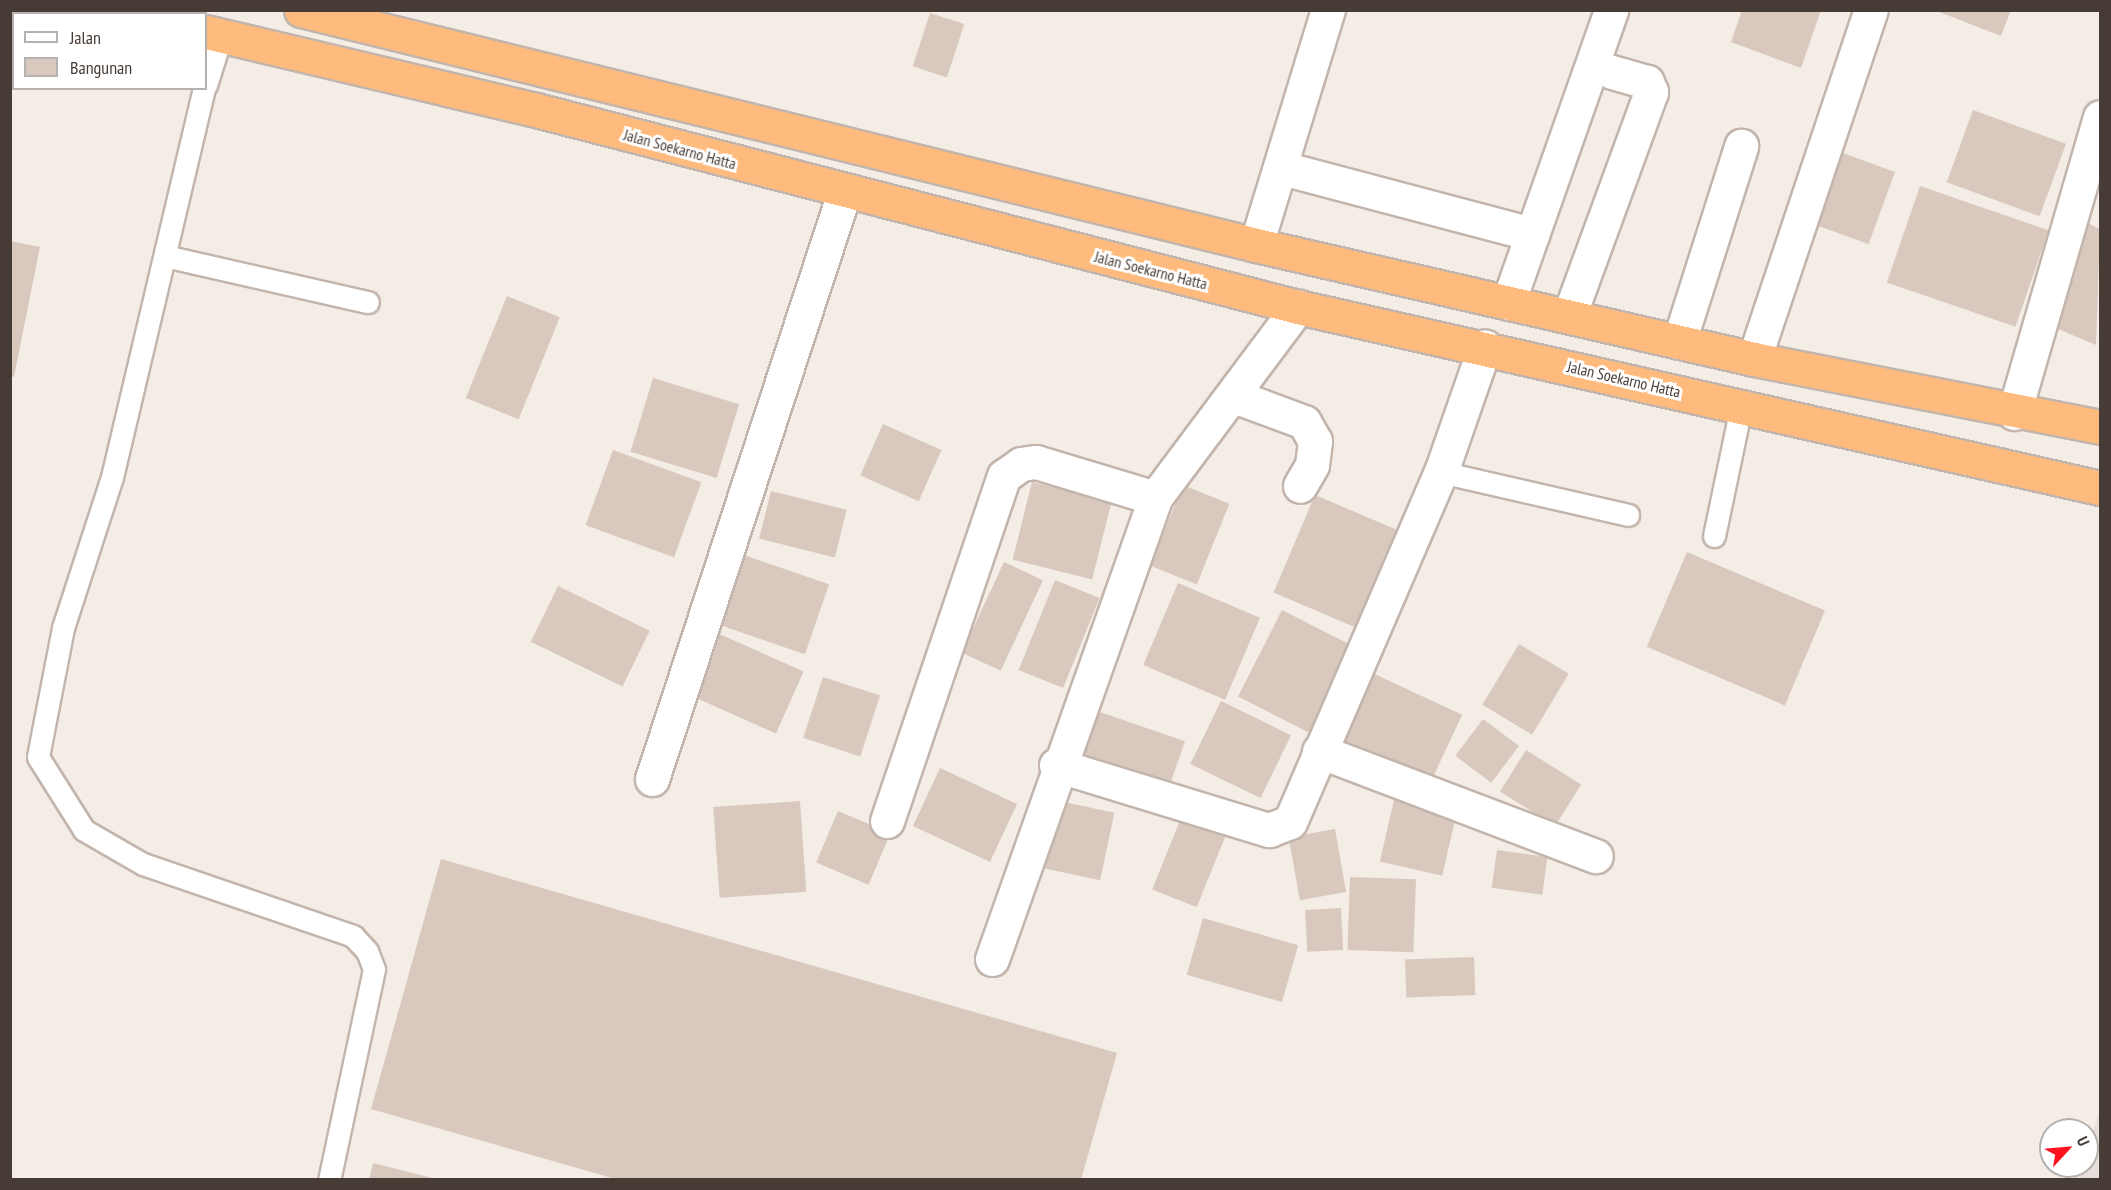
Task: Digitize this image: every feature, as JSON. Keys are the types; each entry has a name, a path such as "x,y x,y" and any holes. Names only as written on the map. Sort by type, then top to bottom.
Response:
{"highway":[{"path":"305,11 1256,245 1754,359 2014,413 2100,427"},
{"name":"Jalan Soekarno Hatta","path":"213,35 536,110 844,193 1298,307 1485,346 1741,407 2100,488"}],"street":[{"path":"1256,245 1282,168 1328,10"},
{"path":"1508,303 1611,10"},
{"path":"1754,359 1871,10"},
{"path":"1569,316 1651,92 1647,82 1611,72"},
{"path":"2014,413 2100,117"},
{"path":"1679,342 1741,146"},
{"path":"1282,168 1532,234"},
{"path":"652,779 844,193"},
{"path":"992,959 1056,765 1155,498 1234,396 1298,307"},
{"path":"1056,765 1269,830 1290,822 1441,472 1485,346"},
{"path":"1234,396 1304,422 1315,441 1312,465 1300,486"},
{"path":"887,821 1004,476 1021,464 1036,462 1155,498"},
{"path":"1319,751 1596,856"}],"lane":[{"path":"207,74 213,35"},
{"path":"204,90 112,477 63,628 38,757 84,830 143,864 353,936 367,951 374,969 329,1179"},
{"path":"165,256 368,302"},
{"path":"1714,536 1741,407"},
{"path":"1441,472 1628,515"}],"shaded area":[{"path":"2100,1112 2100,1179 2072,1179 2099,1178 2098,1118"}],"building":[{"path":"1742,10 1821,10 1801,68 1731,42"},
{"path":"1934,10 2011,10 2001,36"},
{"path":"930,13 964,24 947,77 913,66"},
{"path":"1973,110 2066,144 2040,216 1947,182"},
{"path":"1832,149 1895,172 1869,244 1806,221"},
{"path":"1920,186 2049,230 2015,327 1887,282"},
{"path":"2088,223 2100,229 2096,345 2046,324"},
{"path":"10,241 40,247 14,377 10,376"},
{"path":"507,296 560,317 519,419 466,398"},
{"path":"653,378 739,404 717,478 630,452"},
{"path":"883,424 941,450 919,501 860,475"},
{"path":"613,450 701,482 674,557 586,525"},
{"path":"1032,482 1112,502 1092,579 1013,560"},
{"path":"1183,485 1229,504 1197,584 1150,566"},
{"path":"771,491 847,510 835,557 759,539"},
{"path":"1315,495 1396,529 1355,627 1274,593"},
{"path":"1687,552 1825,611 1785,705 1647,647"},
{"path":"744,555 829,584 805,654 720,625"},
{"path":"1004,562 1043,580 1001,671 962,653"},
{"path":"1055,580 1100,598 1063,688 1019,670"},
{"path":"1178,583 1260,618 1225,700 1143,665"},
{"path":"558,586 650,631 622,686 531,642"},
{"path":"1282,610 1360,649 1315,736 1238,696"},
{"path":"715,632 804,671 776,734 687,694"},
{"path":"1519,644 1569,674 1532,735 1482,705"},
{"path":"1366,670 1462,715 1430,785 1333,740"},
{"path":"823,677 880,696 860,756 803,738"},
{"path":"1221,701 1291,735 1260,798 1190,764"},
{"path":"1097,711 1185,741 1170,784 1082,754"},
{"path":"1483,719 1519,746 1491,783 1455,756"},
{"path":"1526,750 1581,784 1555,826 1500,792"},
{"path":"940,768 1017,804 990,862 913,826"},
{"path":"1045,798 1114,813 1100,880 1031,865"},
{"path":"1394,800 1456,814 1442,876 1380,861"},
{"path":"800,801 806,892 720,898 713,807"},
{"path":"838,811 890,833 869,885 816,863"},
{"path":"1181,818 1226,836 1197,907 1152,889"},
{"path":"1335,829 1346,892 1300,900 1289,837"},
{"path":"1497,850 1548,857 1542,895 1492,888"},
{"path":"441,859 1117,1053 1081,1180 619,1180 371,1109"},
{"path":"1350,877 1416,879 1413,952 1347,950"},
{"path":"1341,908 1343,950 1307,952 1305,910"},
{"path":"1203,918 1298,945 1282,1002 1187,975"},
{"path":"1474,957 1475,995 1406,997 1405,959"},
{"path":"373,1163 436,1179 436,1180 369,1180"}]}
